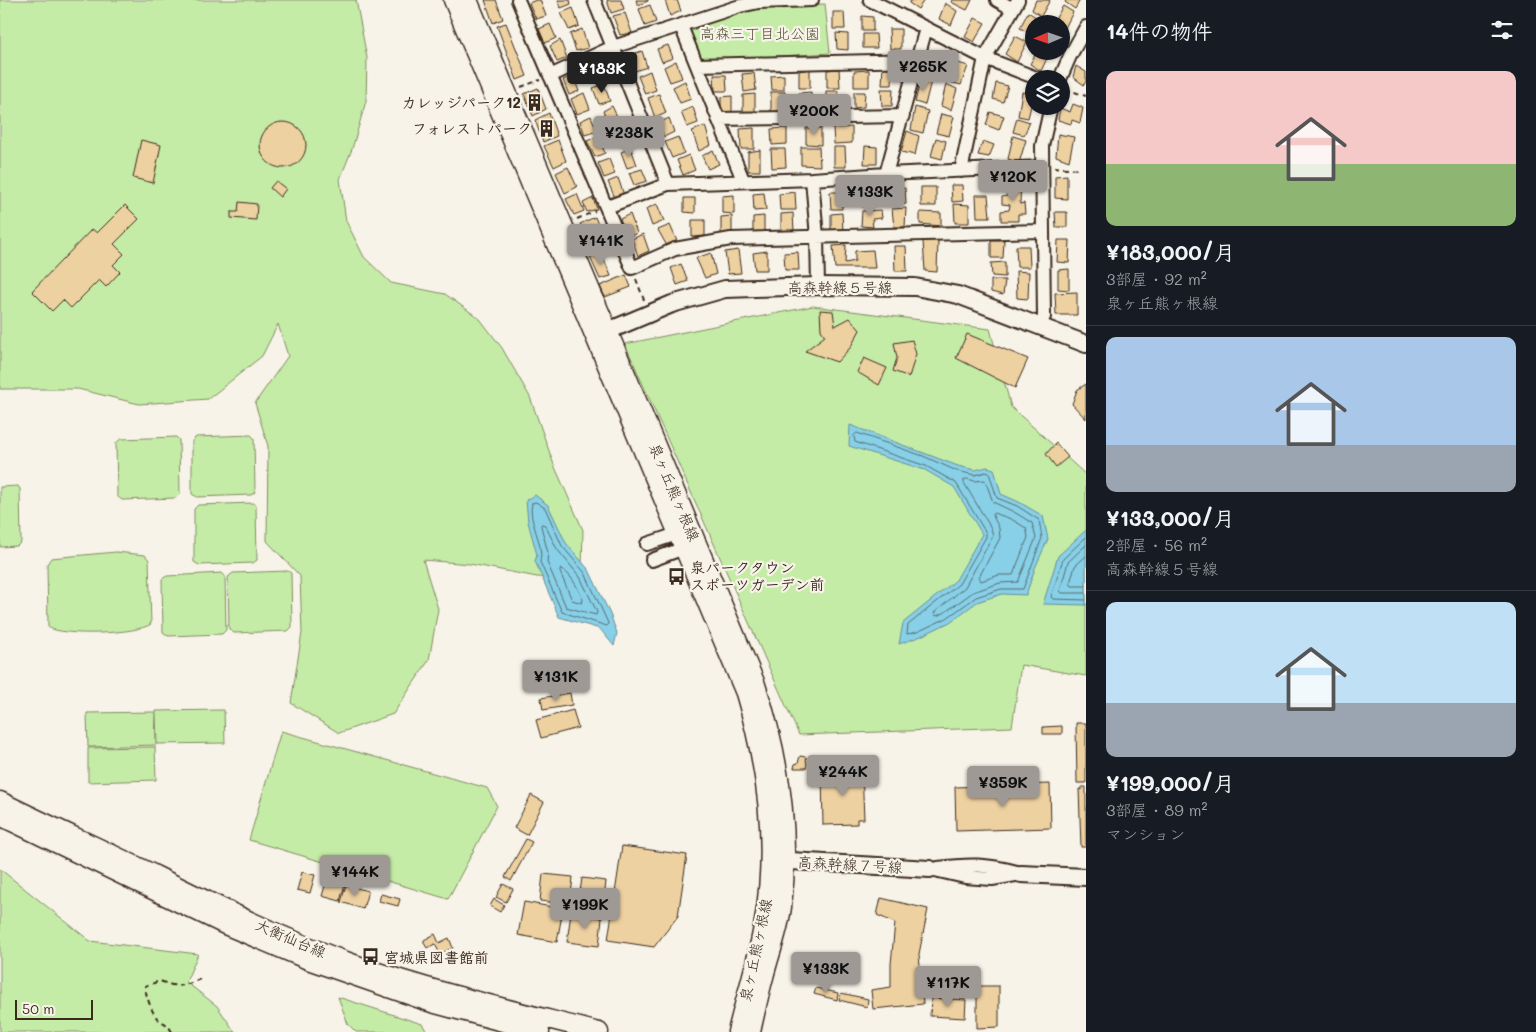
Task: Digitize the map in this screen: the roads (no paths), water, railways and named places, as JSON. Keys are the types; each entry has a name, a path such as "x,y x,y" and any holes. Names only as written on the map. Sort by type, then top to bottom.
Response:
{"main road":[{"name":"泉ヶ丘熊ヶ根線","path":"452,0 601,334"},
{"name":"泉ヶ丘熊ヶ根線","path":"468,0 686,542 745,693 755,725 767,789 769,817 777,860 782,907 776,940 764,975 751,1032"},
{"name":"大衡仙台線","path":"0,801 308,960 422,1000 540,1032"},
{"name":"大衡仙台線","path":"0,816 228,918 288,937 385,974 460,997 599,1032"},
{"name":"泉ヶ丘熊ヶ根線","path":"737,1032 759,947 777,860"}],"street":[{"path":"518,0 632,268 675,249 731,239 1043,231"},
{"path":"594,0 668,184"},
{"path":"550,76 613,47 681,26 722,6 740,6 759,1 812,0"},
{"path":"870,0 985,58 1025,74"},
{"path":"961,170 985,58 1016,4 997,0"},
{"path":"681,26 743,180"},
{"path":"1064,70 1086,27"},
{"path":"886,174 926,28"},
{"path":"696,65 918,60"},
{"path":"1044,317 1042,146 1049,115"},
{"path":"718,119 903,116"},
{"path":"607,207 668,184 812,179 1042,167"},
{"path":"812,179 817,237 818,286"},
{"name":"高森幹線５号線","path":"601,334 672,304 725,289 818,286 915,287 958,295 1086,344"},
{"path":"647,544 686,542"},
{"path":"652,560 686,542"},
{"name":"高森幹線７号線","path":"777,860 930,869 964,877 992,879 1021,874 1086,877"}],"water":[{"path":"850,425 958,466 975,470 987,467 994,469 1001,494 1043,516 1048,539 1026,595 1002,594 977,602 950,622 899,644 903,623 956,580 982,534 954,487 925,470 849,446"},
{"path":"535,495 548,505 566,543 589,570 617,633 614,646 600,629 559,617 535,561 537,555 528,522 526,500"},
{"path":"1086,530 1086,605 1043,604 1058,556"}],"place":[{"name":"カレッジパーク12","path":"535,102"},
{"name":"フォレストパーク","path":"546,128"},
{"name":"泉パークタウン スポーツガーデン前","path":"676,576"},
{"name":"宮城県図書館前","path":"370,957"}],"park label":[{"name":"高森三丁目北公園","path":"760,33"}]}
